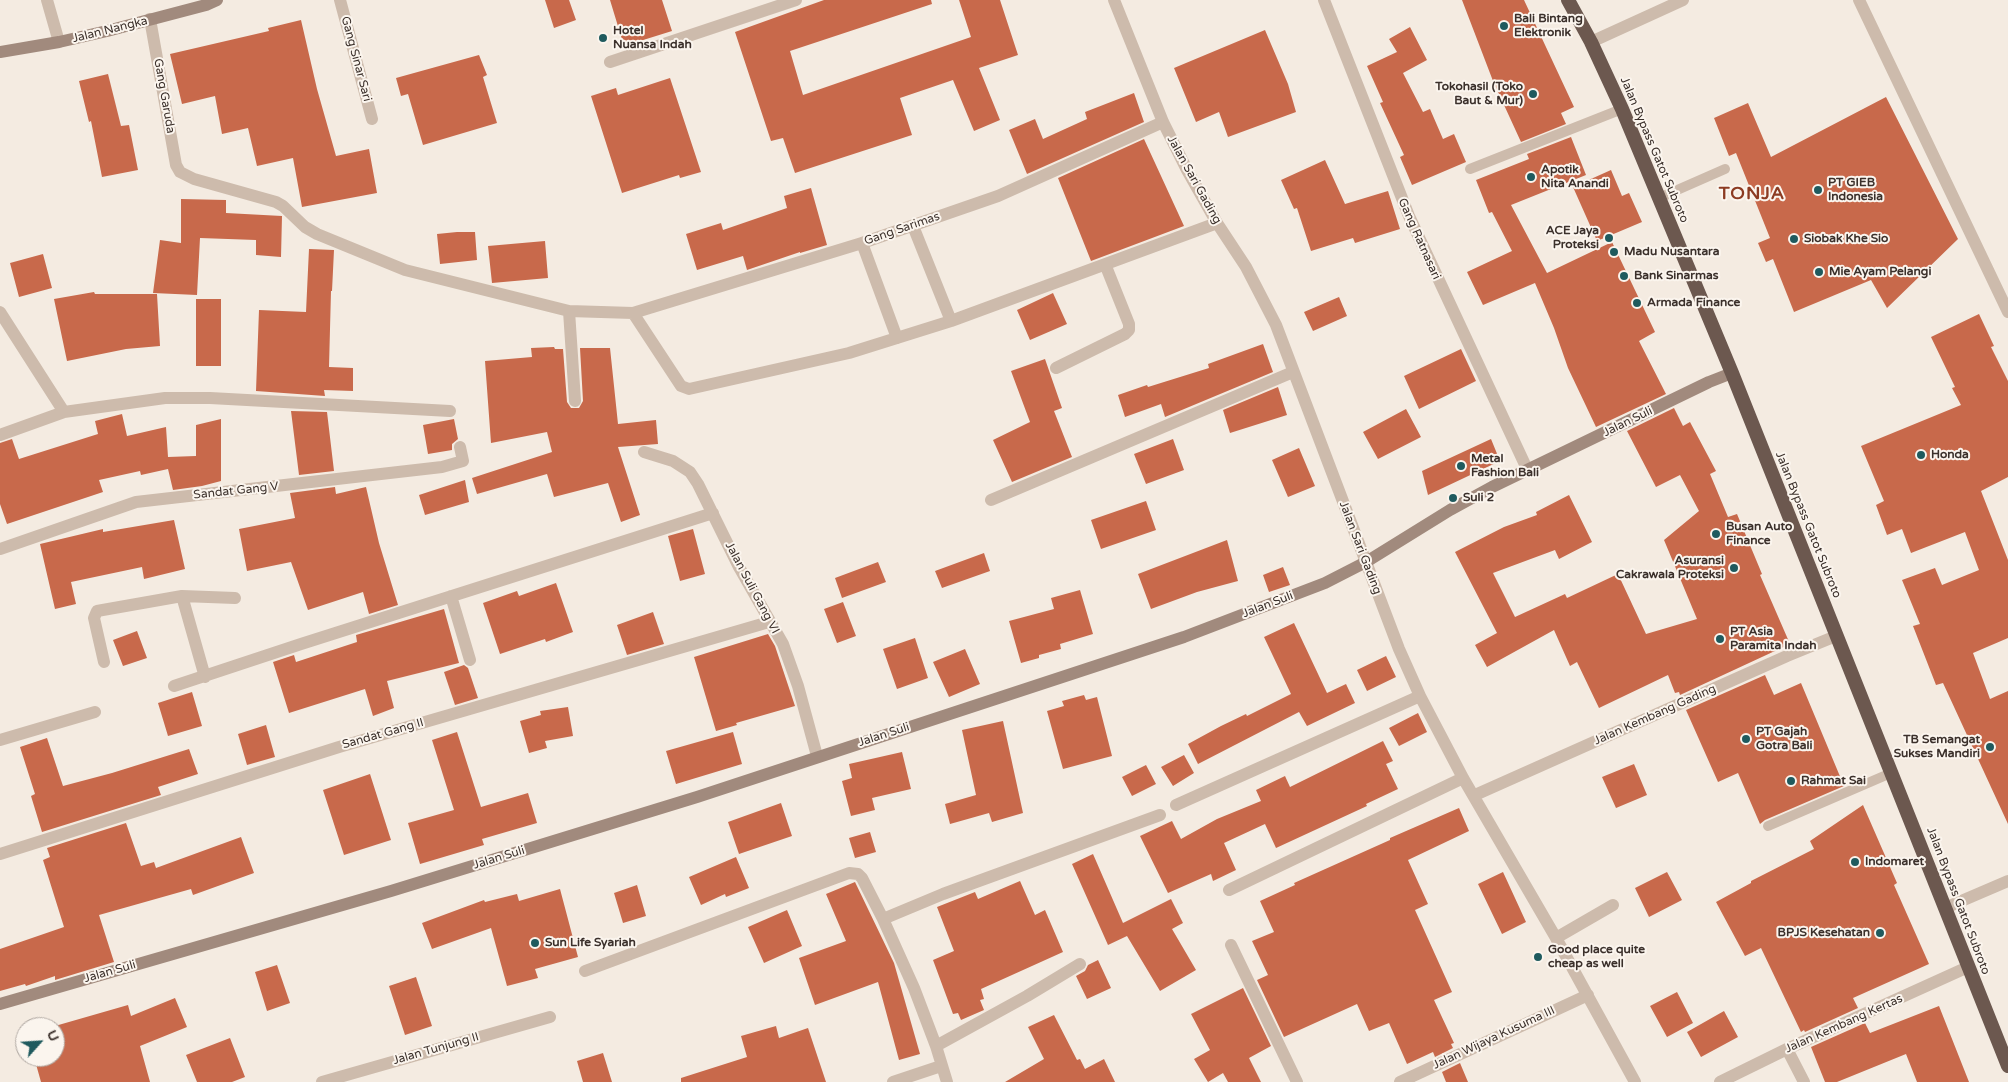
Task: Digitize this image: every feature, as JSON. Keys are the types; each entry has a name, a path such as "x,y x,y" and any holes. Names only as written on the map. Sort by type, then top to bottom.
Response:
{"highway":[{"name":"Jalan Bypass Gatot Subroto","path":"1568,0 1622,109 1732,373 2008,1066"}],"main road":[{"name":"Jalan Nangka","path":"0,52 59,42 206,5 217,0"},
{"name":"Jalan Suli","path":"0,1004 400,888 697,797 1184,637 1326,583 1366,562 1450,510 1492,487 1709,382 1732,373"}],"street":[{"path":"47,0 59,42"},
{"name":"Gang Sinar Sari","path":"340,0 372,119"},
{"path":"610,62 796,0"},
{"name":"Jalan Sari Gading","path":"1114,0 1163,122 1187,170 1259,291 1276,325 1399,649 1420,696 1463,778 1475,795 1556,938 1635,1082"},
{"name":"Gang Ratnasari","path":"1324,0 1412,225 1528,471"},
{"path":"1590,42 1683,0"},
{"path":"1859,0 2008,312"},
{"name":"Gang Garuda","path":"150,19 176,165 180,172"},
{"name":"Gang Sarimas","path":"180,172 194,179 276,202 283,206 305,227 317,234 405,270 569,311 608,314 633,313 862,243 998,196 1163,122"},
{"path":"633,313 680,386 689,388 849,354 951,321 1217,223"},
{"path":"914,226 951,321"},
{"path":"862,243 897,338"},
{"path":"1056,368 1125,334 1129,330 1129,324 1105,264"},
{"path":"569,311 575,401"},
{"path":"0,312 64,412"},
{"path":"991,500 1294,372"},
{"path":"0,435 64,412 166,398 201,398 450,411"},
{"name":"Sandat Gang V","path":"0,549 136,502 442,467 463,461 460,447"},
{"name":"Jalan Suli Gang VI","path":"644,452 673,461 690,472 698,484 739,567 783,644 817,756"},
{"path":"174,686 713,513"},
{"path":"182,596 205,677"},
{"path":"104,662 94,618 95,613 102,610 182,596 235,598"},
{"path":"451,596 470,660"},
{"name":"Sandat Gang II","path":"0,854 339,747 769,622"},
{"name":"Jalan Kembang Gading","path":"1475,795 1836,636"},
{"path":"1176,805 1420,696"},
{"path":"0,740 95,712"},
{"path":"1229,890 1463,778"},
{"path":"883,919 944,894 1160,815"},
{"path":"585,971 849,873 858,874 862,878 883,919 914,988 936,1046 947,1082"},
{"path":"1945,908 2008,881"},
{"path":"1556,938 1613,905"},
{"path":"1230,945 1297,1082"},
{"path":"936,1046 1027,996 1080,964"},
{"name":"Jalan Kembang Kertas","path":"1720,1082 1787,1049 1943,980 1968,967"},
{"name":"Jalan Wijaya Kusuma III","path":"1400,1082 1588,995"},
{"name":"Jalan Tunjung II","path":"322,1082 550,1017"},
{"path":"1787,1049 1804,1082"},
{"path":"893,1082 941,1066"}],"lane":[{"path":"1470,169 1622,109"},
{"path":"1659,198 1725,169"},
{"path":"1768,826 1891,773"}],"building":[{"path":"545,0 569,0 576,20 554,28"},
{"path":"610,0 662,0 672,31 624,46"},
{"path":"824,0 931,0 932,4 790,51 803,95 971,37 959,0 1000,0 1018,55 979,68 1000,120 974,131 953,80 900,98 912,135 795,173 783,138 771,141 735,32"},
{"path":"1462,0 1524,0 1574,107 1561,113 1566,124 1521,142 1493,81"},
{"path":"301,20 317,89 336,156 369,149 377,193 302,207 293,158 257,166 248,128 222,134 215,96 182,104 170,54 269,31 268,28"},
{"path":"1410,27 1427,60 1403,73 1423,112 1430,109 1443,139 1454,134 1466,162 1412,185 1400,157 1404,155 1380,103 1383,102 1367,66 1397,52 1389,39"},
{"path":"1265,30 1288,84 1296,112 1228,137 1219,112 1196,122 1174,68"},
{"path":"479,55 487,75 483,77 497,123 423,145 408,94 401,96 396,78"},
{"path":"108,74 121,126 129,125 138,170 102,177 91,121 89,122 79,81"},
{"path":"670,78 701,172 680,178 679,175 622,193 591,96 616,88 618,95"},
{"path":"1134,93 1144,122 1027,174 1009,130 1035,119 1043,139 1087,119 1085,112"},
{"name":"PT GIEB Indonesia","path":"1886,97 1958,239 1887,308 1871,280 1794,312 1773,259 1766,262 1758,243 1770,238 1736,153 1729,156 1714,118 1748,103 1771,157"},
{"path":"1571,137 1586,175 1511,205 1547,273 1612,242 1655,332 1639,341 1666,394 1596,427 1568,368 1535,283 1483,305 1467,272 1512,251 1492,212 1489,213 1476,180 1529,159 1527,154"},
{"path":"1144,139 1184,226 1091,261 1058,178"},
{"path":"1325,160 1345,204 1388,191 1400,229 1355,243 1353,238 1311,251 1297,208 1294,209 1281,180"},
{"path":"1611,170 1622,196 1629,193 1642,222 1597,241 1573,187"},
{"path":"811,188 827,245 747,270 743,256 697,270 686,234 721,223 723,230 787,208 784,196"},
{"path":"181,199 226,200 226,213 282,216 281,257 256,255 256,240 200,238 197,295 153,293 160,240 181,243"},
{"path":"475,232 477,260 440,264 437,234"},
{"path":"545,241 548,278 492,283 488,246"},
{"path":"309,249 334,250 329,367 353,368 353,391 324,390 325,396 256,391 259,310 306,312"},
{"path":"43,254 52,288 19,297 10,263"},
{"path":"94,292 95,294 157,294 160,346 126,349 67,361 54,299"},
{"path":"1053,293 1067,324 1030,340 1017,310"},
{"path":"1339,297 1347,316 1313,331 1304,312"},
{"path":"196,299 221,299 221,366 196,366"},
{"path":"1979,314 1994,346 1991,347 2008,381 2008,477 1981,491 2008,560 2008,638 1973,653 1990,699 2008,691 2008,824 1943,683 1936,685 1913,626 1920,624 1902,580 1935,568 1942,585 1979,570 1965,532 1911,553 1902,529 1887,535 1876,505 1884,501 1861,446 1961,405 1952,388 1955,387 1931,337"},
{"path":"1263,344 1273,372 1165,417 1161,404 1125,417 1118,395 1209,368 1208,364"},
{"path":"554,347 555,349 563,349 567,402 571,408 579,408 583,401 580,348 610,348 618,424 656,420 658,444 618,447 640,515 621,522 608,483 554,497 547,474 477,494 472,478 552,452 547,432 491,443 485,361 532,357 531,348"},
{"path":"1461,349 1476,381 1419,409 1404,376"},
{"path":"1045,359 1062,408 1054,411 1072,457 1012,482 993,440 1030,422 1011,371"},
{"path":"1278,387 1287,415 1230,433 1223,410"},
{"path":"1674,408 1683,426 1690,422 1716,471 1710,474 1728,517 1737,514 1762,574 1760,575 1790,644 1680,695 1679,692 1675,693 1668,675 1599,708 1577,662 1570,666 1554,630 1487,667 1475,645 1497,633 1455,552 1504,527 1537,515 1536,512 1569,495 1592,542 1559,559 1555,550 1493,573 1515,617 1565,594 1567,598 1618,574 1646,634 1697,619 1664,540 1699,511 1680,475 1656,487 1627,431"},
{"path":"1406,409 1421,437 1378,459 1363,432"},
{"path":"291,411 327,412 334,471 299,475"},
{"path":"122,414 127,436 166,427 168,457 196,456 196,425 221,419 221,481 173,490 168,469 141,475 140,471 99,480 103,492 7,524 0,504 0,443 12,439 19,459 98,434 95,421"},
{"path":"454,419 458,439 452,444 452,450 428,454 423,425"},
{"path":"1173,439 1184,470 1146,484 1134,454"},
{"name":"Metal Fashion Bali","path":"1491,439 1500,461 1428,495 1422,471"},
{"path":"1299,448 1315,486 1288,497 1272,460"},
{"path":"465,480 469,502 425,515 419,495"},
{"path":"335,487 336,494 366,487 379,543 398,605 369,614 363,592 308,610 291,562 247,571 239,529 295,518 290,493"},
{"path":"1146,501 1156,530 1101,549 1091,520"},
{"path":"174,520 185,569 144,579 142,567 71,582 76,604 55,609 40,544 103,529 103,532"},
{"path":"693,529 705,574 680,581 668,536"},
{"path":"1227,540 1238,581 1197,592 1151,609 1138,574"},
{"path":"984,553 990,571 942,588 935,571"},
{"path":"878,562 886,582 842,598 835,578"},
{"path":"1283,567 1290,585 1269,592 1263,575"},
{"path":"556,583 573,632 546,642 545,639 500,654 483,603 517,591 519,596"},
{"path":"1080,590 1093,634 1060,644 1061,649 1039,655 1039,658 1021,663 1009,621 1054,609 1051,598"},
{"path":"843,602 856,636 837,643 824,609"},
{"path":"444,609 459,663 387,681 394,708 373,716 365,689 289,713 273,662 294,655 296,662 357,642 356,635"},
{"path":"653,612 664,644 627,655 617,625"},
{"path":"1294,623 1327,693 1346,684 1355,703 1307,726 1299,712 1198,764 1188,744 1221,726 1246,714 1247,716 1291,694 1264,637"},
{"path":"137,631 147,658 123,666 113,640"},
{"path":"768,634 775,646 795,706 736,723 737,725 716,731 694,657"},
{"path":"915,638 928,678 897,689 883,649"},
{"path":"965,649 980,684 949,697 933,662"},
{"path":"1386,656 1396,677 1367,691 1357,670"},
{"path":"464,665 468,668 478,698 455,705 444,672"},
{"path":"1765,675 1774,695 1801,683 1844,786 1765,820 1760,824 1738,773 1718,782 1686,710"},
{"path":"192,692 202,726 168,736 158,703"},
{"path":"1084,695 1086,700 1097,697 1112,756 1063,769 1047,711 1064,706 1062,701"},
{"path":"568,707 573,736 545,741 547,748 529,753 520,721 541,715 540,711"},
{"path":"1418,713 1427,732 1399,746 1389,728"},
{"path":"1003,721 1023,813 992,822 989,813 950,824 945,804 976,795 962,730"},
{"path":"266,725 275,757 247,765 238,734"},
{"path":"457,732 481,807 528,793 537,823 482,839 484,845 420,864 408,823 454,810 432,740"},
{"path":"733,732 742,764 676,784 666,751"},
{"path":"47,738 63,786 189,749 198,774 158,787 161,795 42,832 31,796 35,794 20,747"},
{"path":"1383,741 1393,761 1386,764 1398,789 1366,804 1367,806 1276,848 1265,824 1224,843 1236,870 1213,881 1211,874 1168,893 1140,836 1172,821 1181,839 1217,819 1261,801 1256,790 1285,776 1290,787"},
{"path":"902,752 911,789 872,798 875,810 851,816 842,781 852,778 849,764"},
{"path":"1184,755 1194,773 1173,786 1161,767"},
{"path":"1634,764 1647,795 1616,808 1602,777"},
{"path":"1146,765 1156,784 1132,796 1122,777"},
{"path":"370,774 391,840 344,855 323,790"},
{"path":"781,803 792,836 739,854 728,822"},
{"path":"1863,805 1897,883 1894,885 1929,964 1853,998 1858,1008 1805,1032 1804,1030 1801,1032 1761,948 1745,956 1716,902 1751,883 1751,881 1814,849 1810,841"},
{"path":"1459,808 1469,831 1408,860 1428,904 1415,910 1452,992 1434,1000 1454,1043 1451,1044 1453,1048 1435,1057 1433,1052 1407,1064 1389,1023 1369,1031 1357,1004 1284,1037 1257,980 1268,975 1252,941 1274,932 1260,901 1295,885 1294,883 1390,840 1390,838"},
{"path":"126,823 141,866 154,862 156,868 241,837 254,873 193,895 191,889 99,915 114,962 55,980 55,976 26,986 25,984 0,991 0,949 64,927 43,860 50,857 47,848"},
{"path":"870,832 876,852 855,858 849,838"},
{"path":"1093,854 1123,923 1171,899 1183,923 1172,929 1196,970 1160,991 1127,936 1108,945 1072,864"},
{"path":"736,857 749,888 726,897 725,894 701,905 689,877"},
{"path":"1503,872 1526,922 1502,934 1478,884"},
{"path":"1667,872 1682,900 1649,917 1635,888"},
{"path":"1020,881 1035,915 1045,910 1063,952 981,989 984,999 980,1000 984,1010 961,1020 958,1013 953,1014 933,960 954,951 937,907 975,892 978,899"},
{"path":"855,882 894,963 920,1054 899,1060 878,982 815,1005 799,958 846,941 826,894"},
{"path":"637,885 646,916 623,923 614,893"},
{"name":"Sun Life Syariah","path":"560,889 578,957 535,969 538,978 507,986 491,928 432,949 422,923 484,900 485,902 517,894 519,901"},
{"path":"787,910 802,946 764,963 748,927"},
{"path":"1098,960 1111,988 1087,999 1076,976 1085,971 1088,965"},
{"path":"277,965 290,1003 267,1011 255,972"},
{"path":"416,977 432,1026 405,1035 389,986"},
{"path":"1243,988 1271,1046 1249,1058 1261,1082 1228,1082 1223,1073 1208,1082 1194,1059 1210,1050 1191,1014"},
{"path":"1677,992 1693,1023 1667,1037 1650,1006"},
{"path":"175,998 187,1027 140,1046 150,1082 41,1082 37,1067 65,1067 65,1023 128,1005 131,1016"},
{"path":"1939,1006 1969,1082 1917,1082 1906,1054 1837,1082 1825,1082 1811,1047 1865,1023 1870,1033"},
{"path":"1724,1011 1738,1037 1701,1057 1687,1032"},
{"path":"1054,1015 1077,1060 1080,1059 1085,1069 1104,1059 1115,1082 1005,1082 1044,1059 1028,1027"},
{"path":"776,1026 779,1038 808,1028 826,1082 681,1082 681,1078 747,1057 741,1036"},
{"path":"230,1038 245,1077 232,1082 197,1082 186,1055"},
{"path":"603,1053 612,1082 583,1082 577,1061"},
{"path":"1460,1063 1468,1082 1446,1082 1442,1072"}],"place":[{"name":"Bali Bintang Elektronik","path":"1504,26"},
{"name":"Hotel Nuansa Indah","path":"603,38"},
{"name":"Tokohasil (Toko Baut & Mur)","path":"1533,94"},
{"name":"Apotik Nita Anandi","path":"1531,177"},
{"name":"PT GIEB Indonesia","path":"1818,190"},
{"name":"ACE Jaya Proteksi","path":"1609,238"},
{"name":"Siobak Khe Sio","path":"1794,239"},
{"name":"Madu Nusantara","path":"1614,252"},
{"name":"Mie Ayam Pelangi","path":"1819,272"},
{"name":"Bank Sinarmas","path":"1624,276"},
{"name":"Armada Finance","path":"1637,303"},
{"name":"Honda","path":"1921,455"},
{"name":"Metal Fashion Bali","path":"1461,466"},
{"name":"Suli 2","path":"1453,498"},
{"name":"Busan Auto Finance","path":"1716,534"},
{"name":"Asuransi Cakrawala Proteksi","path":"1734,568"},
{"name":"PT Asia Paramita Indah","path":"1720,639"},
{"name":"PT Gajah Gotra Bali","path":"1746,739"},
{"name":"TB Semangat Sukses Mandiri","path":"1990,747"},
{"name":"Rahmat Sai","path":"1791,781"},
{"name":"Indomaret","path":"1855,862"},
{"name":"BPJS Kesehatan","path":"1880,933"},
{"name":"Sun Life Syariah","path":"535,943"},
{"name":"Good place quite cheap as well","path":"1538,957"}],"district":[{"name":"TONJA","path":"1752,194"}]}
